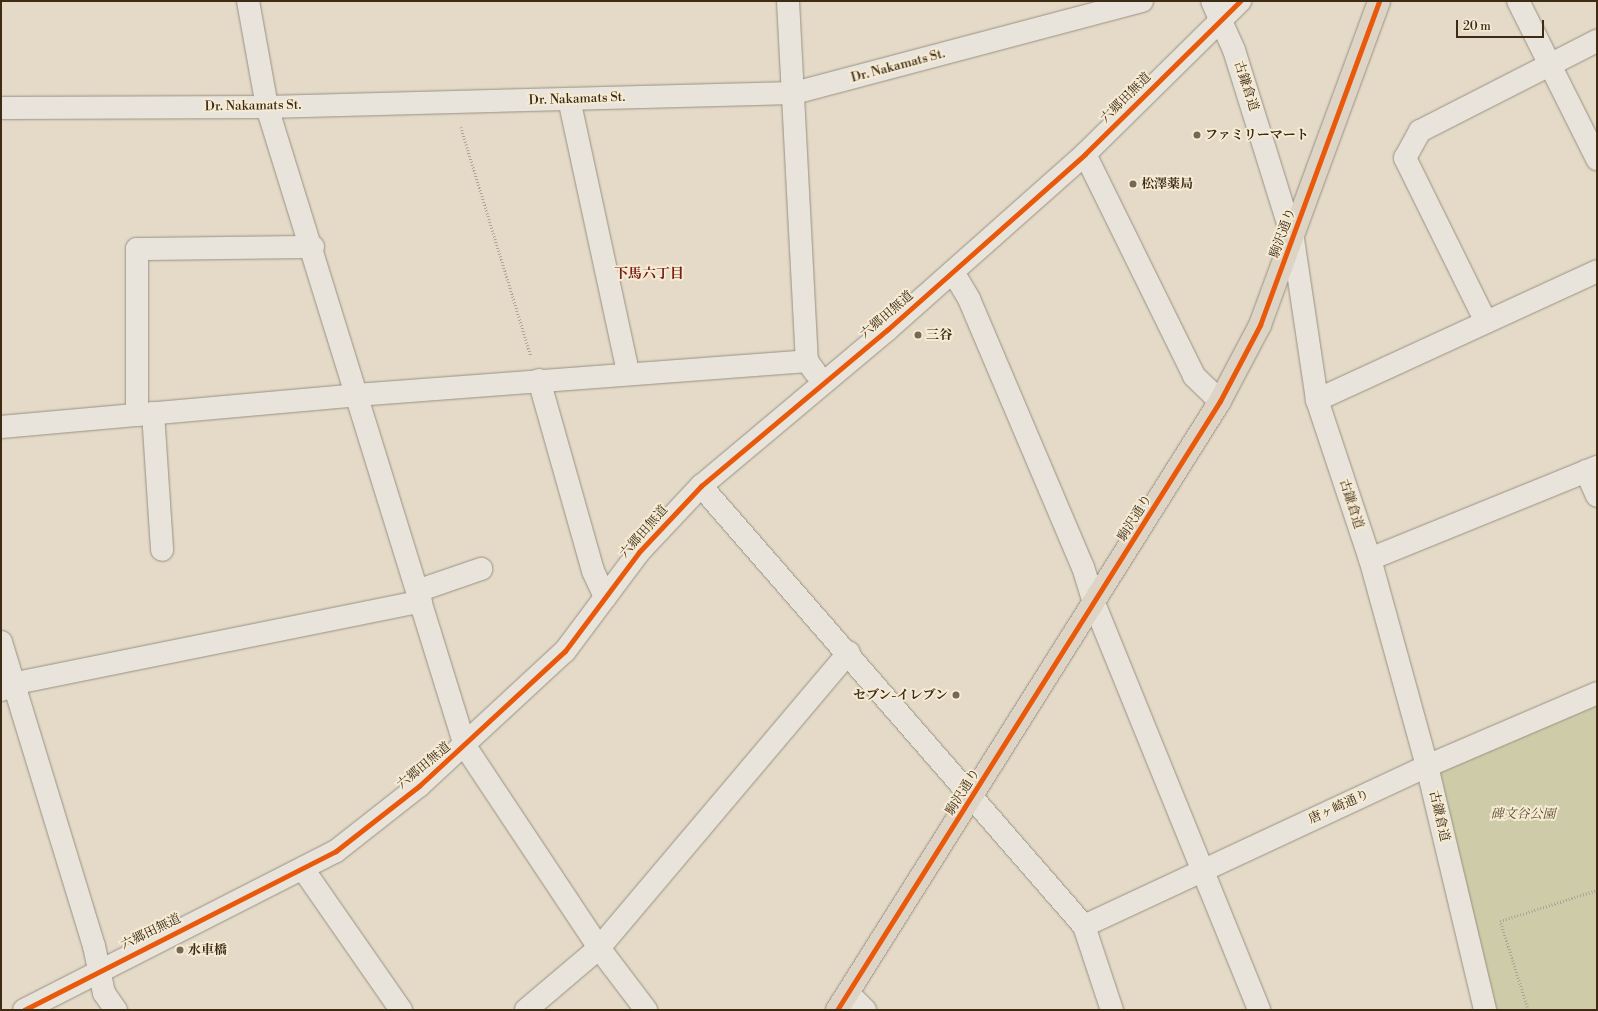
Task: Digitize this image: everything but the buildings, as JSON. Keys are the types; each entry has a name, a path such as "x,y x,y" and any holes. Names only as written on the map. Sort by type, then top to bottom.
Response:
{"main road":[{"name":"駒沢通り","path":"843,1001 974,796 1220,401 1260,325 1293,239 1379,1"}],"street":[{"path":"248,1 267,107 313,247 465,746 599,948 646,1010"},
{"path":"788,1 794,93 806,362 824,384"},
{"name":"Dr. Nakamats St.","path":"1,108 267,107 794,93 1142,1"},
{"name":"六郷田無道","path":"24,1010 98,970 303,869 336,851 465,746 565,651 639,552 701,486 824,384 953,272 1085,154 1217,10 1240,1"},
{"path":"1518,1 1597,159"},
{"name":"古鎌倉道","path":"1217,10 1234,50 1293,239 1317,400 1370,559 1427,766 1485,1010"},
{"path":"1486,322 1405,158 1420,131 1597,40"},
{"path":"570,99 628,373"},
{"path":"1085,154 1194,376 1220,401"},
{"path":"162,550 145,414 137,249 313,247"},
{"path":"1317,400 1597,271"},
{"path":"953,272 969,299 1080,559 1094,603 1259,1010"},
{"path":"1,427 538,380 806,362"},
{"path":"538,380 593,571 605,597"},
{"path":"1370,559 1591,469 1597,496"},
{"path":"701,486 849,652 1084,926 1112,1010"},
{"path":"8,687 419,596 481,569"},
{"path":"1,642 8,687 94,946 104,993 116,1010"},
{"path":"526,1010 599,948 849,652"},
{"name":"唐ヶ崎通り","path":"1084,926 1202,869 1427,766 1597,693"},
{"path":"303,869 401,1010"},
{"path":"843,1001 865,1010"}],"path":[{"path":"453,102 538,380"},
{"path":"1528,1010 1500,922 1597,890"}],"green space":[{"name":"碑文谷公園","path":"1597,701 1597,1010 1493,1010 1435,769"}],"cycle path":[{"path":"24,1010 336,851 419,786 565,651 639,552 701,486 887,330 1085,154 1240,1"},
{"path":"837,1010 1220,401 1260,325 1379,1"}],"place":[{"name":"ファミリーマート","path":"1197,135"},
{"name":"松澤薬局","path":"1133,184"},
{"name":"三谷","path":"918,335"},
{"name":"セブン-イレブン","path":"956,695"},
{"name":"水車橋","path":"180,950"}],"district":[{"name":"下馬六丁目","path":"649,274"}]}
